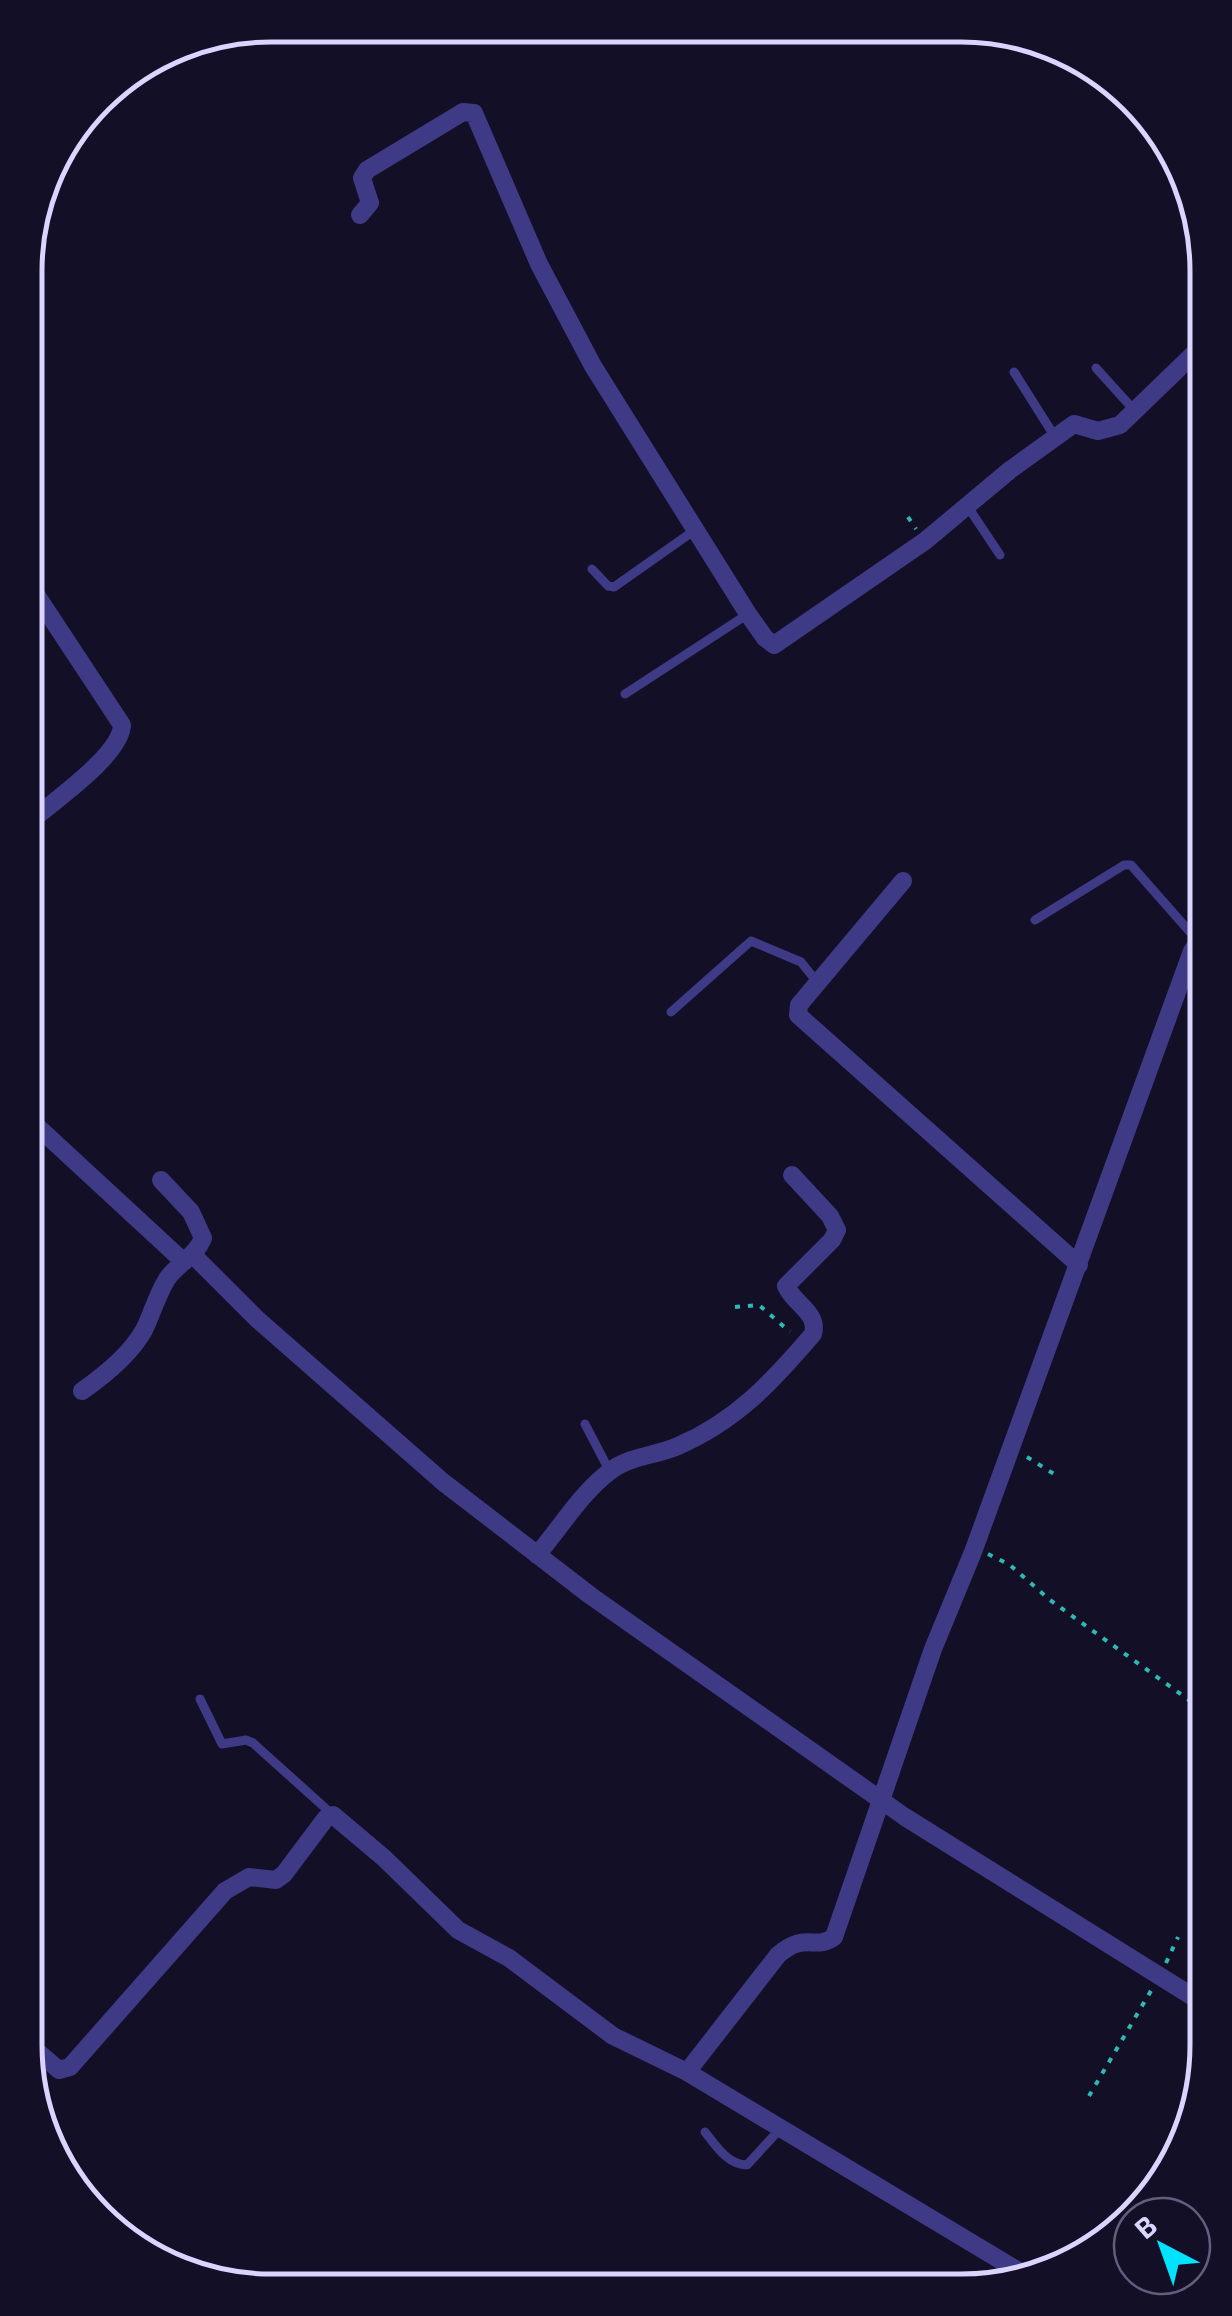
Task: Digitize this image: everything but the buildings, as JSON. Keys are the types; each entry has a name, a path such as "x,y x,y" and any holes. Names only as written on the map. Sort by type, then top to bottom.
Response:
{"street":[{"path":"360,214 370,200 362,178 367,170 463,112 474,113 539,264 620,413 748,614 774,645 890,567 1074,424 1105,430 1136,412 1190,358"},
{"path":"42,604 122,726 122,734 91,770 42,811"},
{"path":"903,881 800,1005 801,1020 1079,1265"},
{"path":"688,2072 778,1955 797,1942 828,1942 834,1937 892,1807 933,1649 973,1552 1155,1049 1190,964"},
{"path":"42,1130 443,1482 537,1555 892,1807 1189,1994"},
{"path":"537,1555 581,1499 610,1472 622,1464 674,1448 732,1418 812,1334 814,1322 786,1286 832,1240 837,1230 830,1216 792,1176"},
{"path":"82,1392 132,1347 170,1275 202,1238 191,1212 161,1180"},
{"path":"43,2056 59,2070 70,2067 225,1891 249,1877 276,1880 332,1815 384,1858 458,1930 510,1958 630,2047 688,2072 1012,2267"}],"lane":[{"path":"1096,368 1136,412"},
{"path":"1014,372 1056,437"},
{"path":"968,508 1000,555"},
{"path":"592,569 608,586 614,587 695,530"},
{"path":"625,694 748,614"},
{"path":"1035,920 1124,865 1131,865 1190,922"},
{"path":"671,1012 752,941 801,962 818,984"},
{"path":"585,1424 610,1472"},
{"path":"200,1700 222,1744 246,1740 253,1743 332,1815"},
{"path":"705,2132 722,2153 740,2166 747,2166 781,2128"}],"path":[{"path":"735,1307 758,1305 768,1310 799,1350"},
{"path":"1010,1448 1054,1474"},
{"path":"994,1556 1189,1701"},
{"path":"1089,2096 1178,1938"}]}
